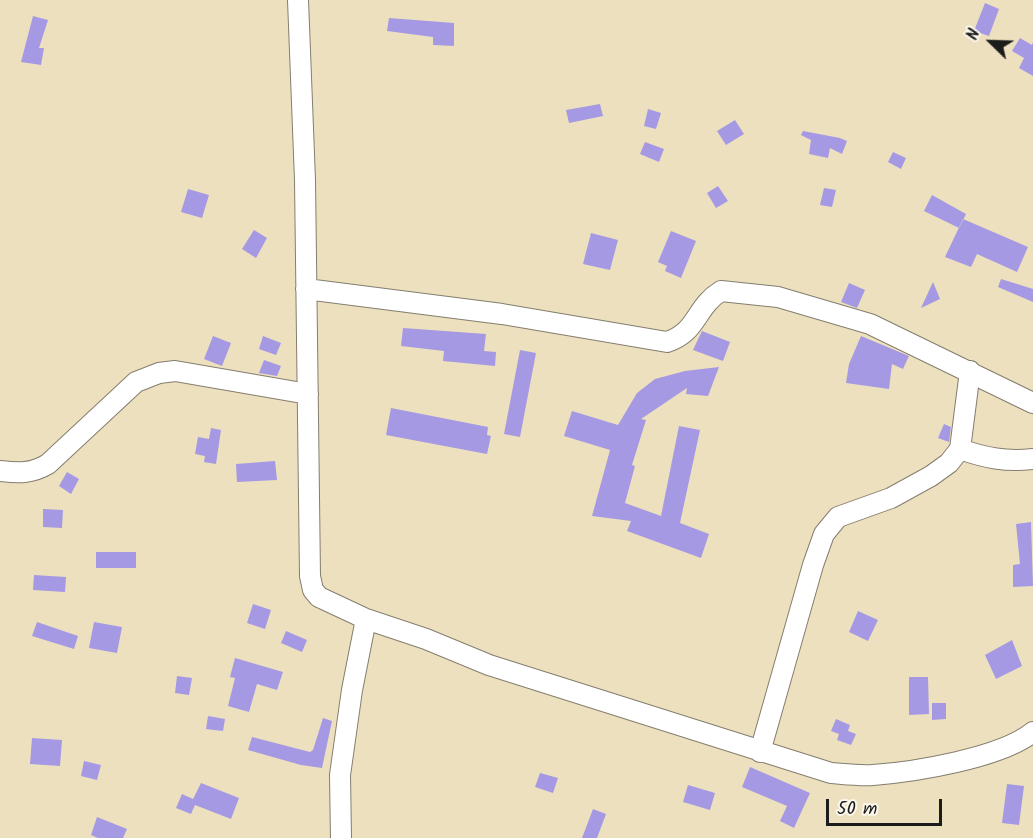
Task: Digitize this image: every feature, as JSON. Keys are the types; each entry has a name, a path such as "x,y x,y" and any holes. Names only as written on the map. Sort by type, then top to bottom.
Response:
{"street":[{"path":"297,0 306,289 310,576 313,590 319,597 366,619 426,639 489,665 831,773 872,775 985,754 1019,743 1033,732"},
{"path":"306,289 502,314 667,342 681,337 695,324 700,309 721,291 778,297 870,324 1033,403"},
{"path":"0,471 23,473 36,471 48,464 136,382 159,373 175,371 308,394"},
{"path":"760,752 813,565 828,527 844,514 891,498 931,476 960,449 970,371"},
{"path":"960,449 984,458 1010,461 1033,459"},
{"path":"341,838 340,775 352,690 366,619"}],"building":[{"path":"985,3 999,9 989,36 974,31"},
{"path":"33,16 48,20 39,48 44,48 41,65 21,62"},
{"path":"389,18 454,23 454,46 433,45 433,37 387,31"},
{"path":"1020,38 1032,45 1033,42 1033,76 1019,68 1024,58 1012,51"},
{"path":"600,104 603,116 569,123 566,110"},
{"path":"648,109 661,113 656,129 644,126"},
{"path":"735,120 744,134 726,145 717,131"},
{"path":"803,131 847,141 842,154 830,148 828,158 809,154 811,140 801,135"},
{"path":"645,142 664,149 659,162 640,154"},
{"path":"893,152 906,158 901,169 888,162"},
{"path":"718,186 728,201 716,208 707,193"},
{"path":"824,188 836,190 832,207 820,205"},
{"path":"188,189 209,195 202,218 181,212"},
{"path":"932,195 966,214 959,228 924,211"},
{"path":"963,219 1028,247 1017,272 977,254 971,267 945,257"},
{"path":"254,230 267,238 256,258 242,249"},
{"path":"671,231 696,241 681,278 665,271 667,266 658,262"},
{"path":"591,233 618,240 610,270 583,264"},
{"path":"1001,279 1033,289 1033,302 998,287"},
{"path":"933,282 940,299 921,308"},
{"path":"849,283 865,290 857,308 841,302"},
{"path":"403,328 486,334 484,351 496,352 495,366 443,361 444,351 401,346"},
{"path":"702,331 730,342 723,361 693,350"},
{"path":"213,336 231,343 222,366 204,359"},
{"path":"263,336 281,343 276,355 259,349"},
{"path":"861,336 909,356 903,369 892,364 889,389 846,383 849,364"},
{"path":"520,350 536,353 520,437 504,434"},
{"path":"264,360 281,366 277,376 259,373"},
{"path":"719,367 708,396 686,394 687,388 641,419 646,420 632,465 635,466 625,503 661,516 679,426 700,430 680,523 709,534 701,558 627,531 631,521 592,516 610,450 564,436 572,411 618,425 637,393 655,379 685,371"},
{"path":"391,408 488,427 487,435 491,436 487,454 386,435"},
{"path":"944,424 951,427 949,442 938,438"},
{"path":"211,428 221,430 216,464 204,462 205,456 195,454 198,437 209,439"},
{"path":"275,461 277,480 237,482 236,464"},
{"path":"67,472 79,479 71,494 59,486"},
{"path":"43,509 63,510 62,528 43,527"},
{"path":"1031,522 1033,586 1013,587 1013,565 1020,564 1016,524"},
{"path":"96,552 136,552 136,568 96,568"},
{"path":"34,575 66,577 65,592 33,590"},
{"path":"253,604 271,610 265,629 247,623"},
{"path":"858,611 878,620 868,641 849,632"},
{"path":"37,622 78,636 74,649 32,636"},
{"path":"94,622 122,627 117,653 89,648"},
{"path":"286,631 307,640 302,652 281,643"},
{"path":"1012,640 1022,666 996,679 985,655"},
{"path":"235,658 283,672 277,690 257,684 249,712 228,706 235,678 230,677"},
{"path":"177,676 192,678 189,695 175,693"},
{"path":"909,677 928,677 929,714 909,715"},
{"path":"932,703 946,703 946,719 932,720"},
{"path":"208,716 225,719 223,731 206,729"},
{"path":"323,718 332,721 322,768 301,765 248,750 252,737 310,752 313,750"},
{"path":"836,719 850,725 848,731 856,734 851,745 837,740 839,734 831,731"},
{"path":"32,738 62,740 60,766 30,764"},
{"path":"84,761 101,765 97,780 81,776"},
{"path":"750,767 810,793 794,828 780,821 787,806 742,787"},
{"path":"540,773 558,778 553,793 535,787"},
{"path":"201,783 239,798 231,819 195,805 191,814 176,808 182,794 193,799"},
{"path":"1007,784 1024,786 1019,825 1002,823"},
{"path":"688,785 715,793 710,810 683,802"},
{"path":"593,809 606,814 597,838 582,838"},
{"path":"97,817 127,829 123,838 98,838 91,835"}]}
